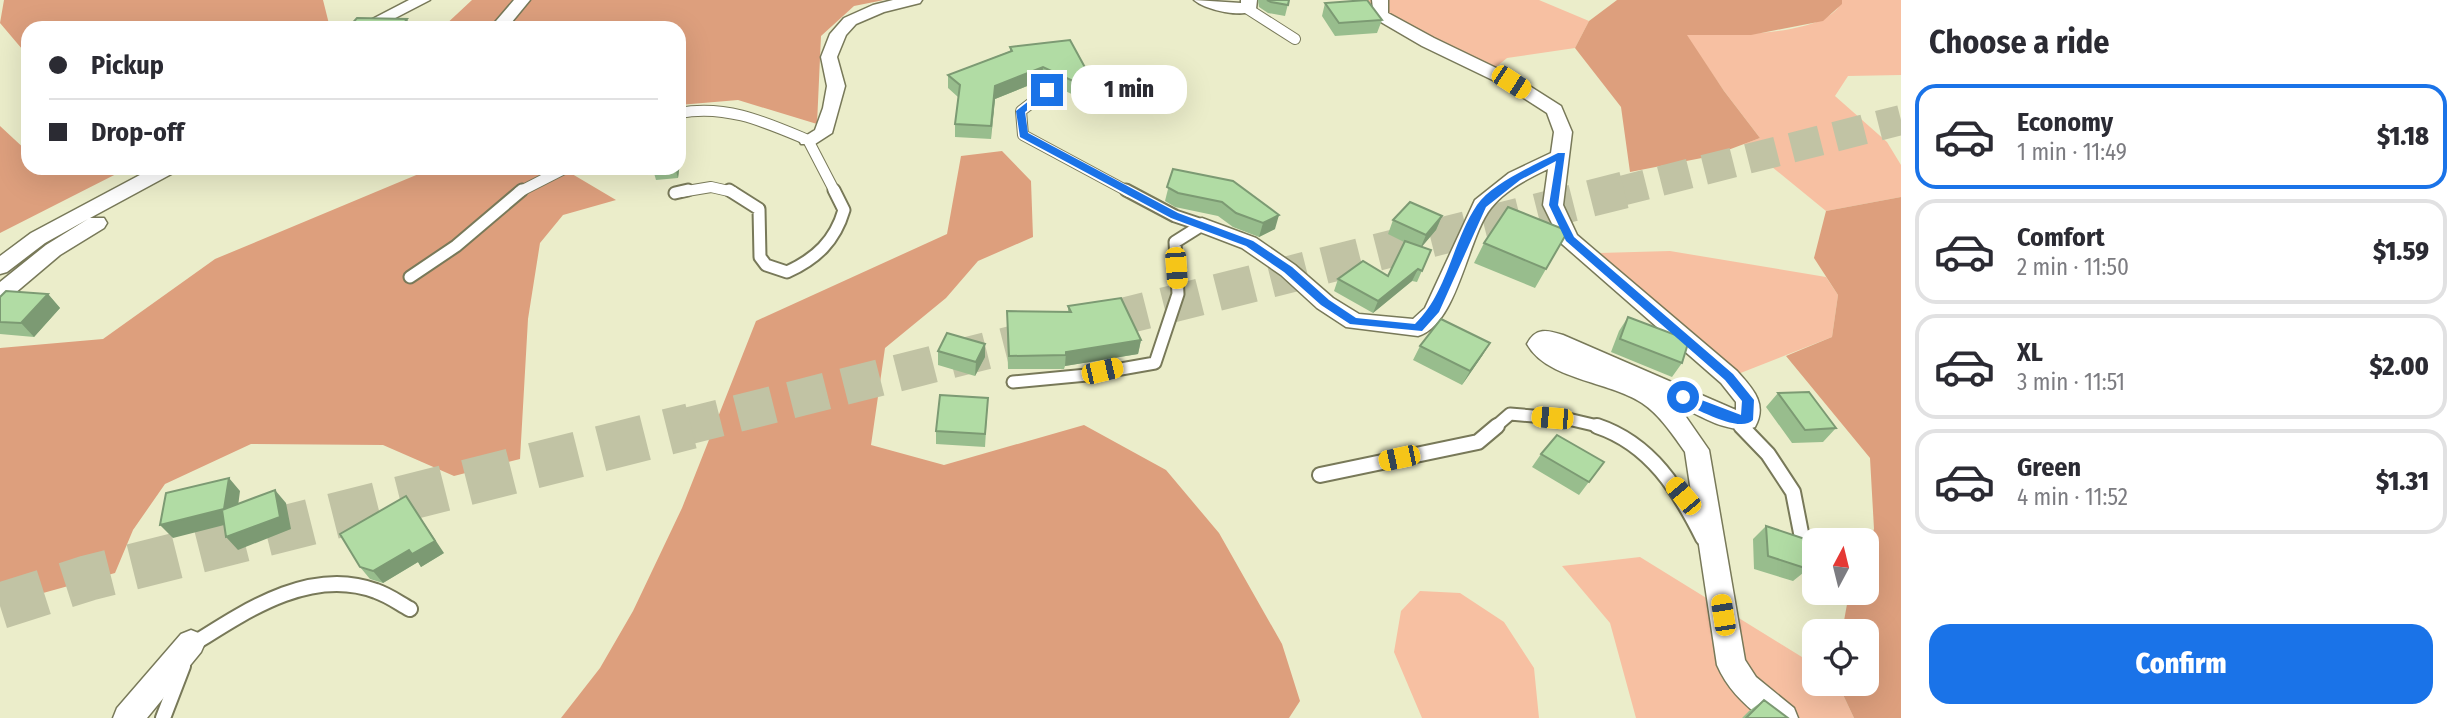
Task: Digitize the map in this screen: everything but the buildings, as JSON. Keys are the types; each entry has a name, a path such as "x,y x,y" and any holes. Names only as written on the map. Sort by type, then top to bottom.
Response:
{"street":[{"path":"378,21 422,0"},
{"path":"504,21 522,0"},
{"path":"808,140 823,133 832,108 836,86 829,57 838,34 850,22 879,8 914,0"},
{"path":"1380,0 1380,15 1428,42 1511,82 1555,110 1563,132 1553,205 1569,239 1729,377 1748,400 1747,420 1735,420 1555,341 1545,338 1538,344 1545,354 1650,396 1676,421 1697,450 1731,664 1746,687 1783,718"},
{"path":"1201,1 1248,5"},
{"path":"1202,225 1249,243 1288,270 1325,303 1354,321 1418,328 1434,312 1482,205 1516,177 1561,155"},
{"path":"0,267 38,239 155,175"},
{"path":"0,294 53,250 117,211 144,181"},
{"path":"128,718 191,643"}],"lane":[{"path":"1248,5 1295,39"},
{"path":"1047,90 1021,111 1023,135 1175,216 1202,225"},
{"path":"675,193 707,185 733,190 759,209 762,232 760,257 766,265 787,272 807,264 828,244 840,227 844,210 808,140 743,113 718,108 686,112"},
{"path":"410,277 456,246 519,192 552,175"},
{"path":"1013,382 1087,375 1155,363 1178,295 1175,242 1202,225"},
{"path":"1320,475 1478,442 1510,414 1600,426 1635,444 1683,496 1715,565"},
{"path":"1735,420 1768,454 1793,492 1802,538"},
{"path":"163,718 191,643 254,606 298,589 349,584 377,591 410,609"}],"shaded area":[{"path":"4,0 323,0 328,21 21,21 21,48 0,23"},
{"path":"472,0 884,0 854,6 821,36 817,124 738,100 686,104 686,21 450,21"},
{"path":"1366,0 1539,0 1589,21 1575,48 1507,58 1491,71 1414,39 1366,4"},
{"path":"1617,0 1842,0 1842,4 1823,21 1751,35 1687,35 1724,91 1760,138 1712,156 1630,172 1621,107 1575,48 1589,21"},
{"path":"1842,0 1901,0 1901,75 1848,76 1835,96 1887,142 1901,165 1901,197 1826,211 1744,144 1760,138 1686,35 1747,34 1797,28 1818,22 1833,12"},
{"path":"0,126 21,146 21,175 114,175 0,233"},
{"path":"1002,151 1031,181 1033,237 978,261 946,298 885,348 871,445 944,465 1084,425 1166,470 1219,533 1282,644 1300,701 1289,718 561,718 600,668 633,611 682,508 756,321 947,234 961,156"},
{"path":"416,175 574,175 616,200 563,215 540,243 528,319 520,459 454,476 383,445 251,444 165,484 133,530 115,573 0,605 0,348 103,339 215,259"},
{"path":"1901,197 1901,718 1854,718 1844,696 1879,696 1879,619 1844,619 1847,606 1880,606 1880,528 1874,528 1870,458 1786,356 1832,337 1838,295 1814,258 1826,211"},
{"path":"1670,251 1826,277 1838,295 1832,337 1738,374 1599,253"},
{"path":"1640,557 1802,657 1802,696 1844,696 1854,718 1636,718 1610,623 1562,566"},
{"path":"1420,591 1460,593 1504,622 1534,668 1539,718 1422,718 1394,652 1401,611"}],"tunnel":[{"path":"1617,192 1901,120"},
{"path":"684,427 1624,190"},
{"path":"0,606 88,578 691,426"}],"route":[{"path":"1047,90 1021,111 1023,135 1175,216 1249,243 1288,270 1325,303 1354,321 1418,328 1434,312 1482,205 1516,177 1561,155 1553,205 1569,239 1729,377 1748,400 1747,420 1735,420 1683,397"}]}
